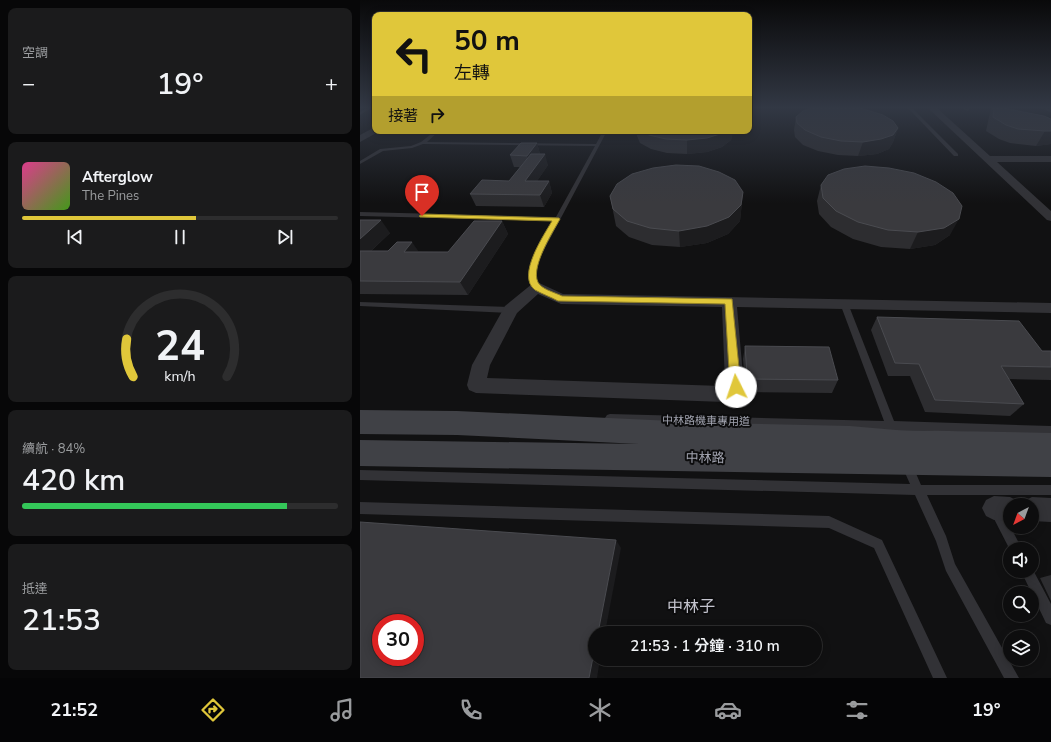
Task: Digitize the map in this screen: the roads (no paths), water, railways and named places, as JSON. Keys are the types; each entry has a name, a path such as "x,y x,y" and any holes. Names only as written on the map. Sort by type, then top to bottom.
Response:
{"street":[{"path":"967,140 1051,217"},
{"path":"989,159 1051,159"},
{"path":"729,301 736,387 725,394 476,385 481,365 511,310 537,287 561,299 729,301 845,306 1051,308"},
{"path":"360,422 457,423 715,435 850,439 898,444 1051,446"},
{"name":"中林路","path":"360,453 898,444 1051,463"},
{"path":"1039,509 1051,510"}],"lane":[{"path":"360,163 382,150 412,147 423,143 427,140"},
{"path":"537,287 534,281 533,265 556,219 599,140"},
{"path":"941,140 956,155"},
{"path":"423,143 596,145"},
{"path":"361,215 556,219"},
{"path":"360,304 511,310"},
{"path":"845,306 898,444 942,540 950,567 1012,678"},
{"path":"397,412 503,415"},
{"name":"中林路機車專用道","path":"598,418 898,444 1051,430"},
{"path":"360,475 919,490 1051,490"},
{"path":"360,508 829,522 878,544 940,678"},
{"path":"1002,508 1014,542"},
{"path":"1031,578 1051,618"}],"district":[{"name":"中林子","path":"691,607"}]}
